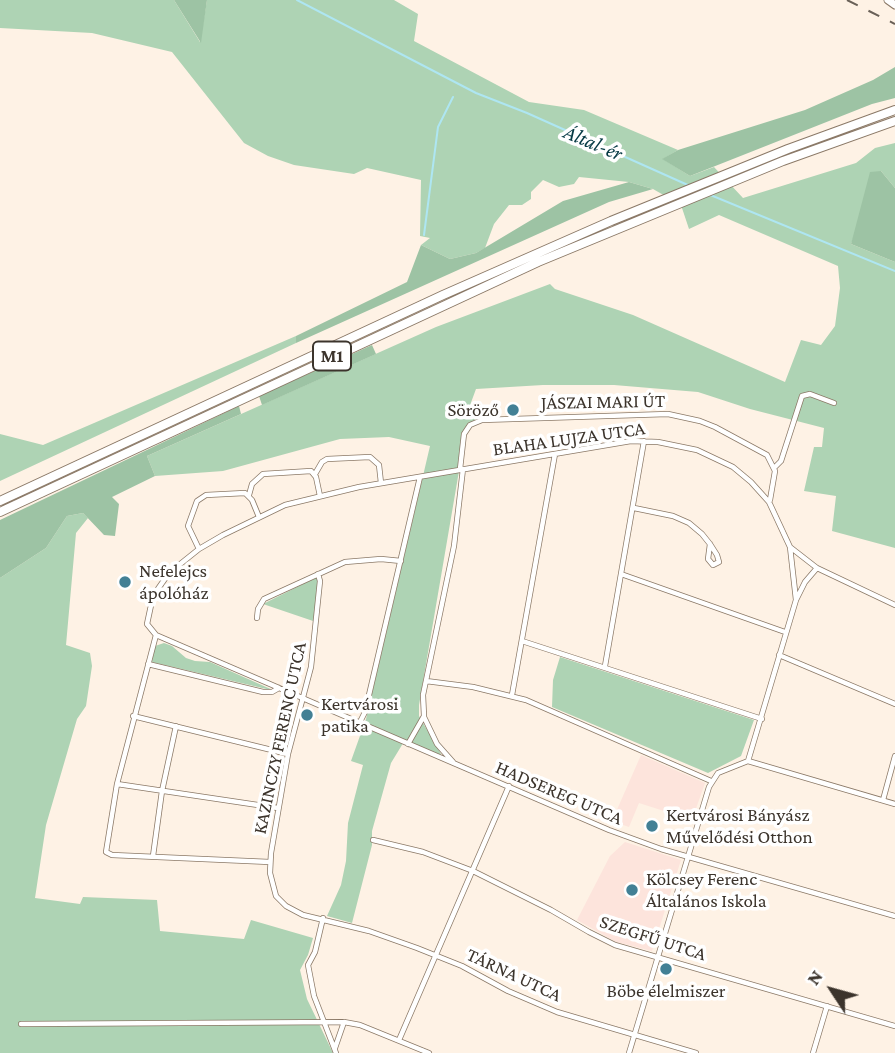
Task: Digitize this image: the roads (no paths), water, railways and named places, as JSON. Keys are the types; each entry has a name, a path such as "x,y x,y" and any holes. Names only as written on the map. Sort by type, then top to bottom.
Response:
{"highway":[{"name":"M1","path":"0,512 732,171 895,110"},
{"name":"M1","path":"0,501 443,295 665,202 743,177 895,121"}],"main road":[{"path":"888,0 895,5"}],"street":[{"path":"769,502 774,468 781,461 802,396 810,394 834,403"},
{"name":"JÁSZAI MARI ÚT","path":"424,716 423,695 453,546 464,435 470,425 482,420 652,412 684,416 716,427 761,451 771,460 774,468"},
{"path":"605,666 644,441"},
{"name":"BLAHA LUJZA UTCA","path":"150,631 146,624 147,617 160,584 169,573 199,549 285,505 461,469 644,441 685,447 721,460 751,482 769,502 790,547 796,600"},
{"path":"512,695 555,454"},
{"path":"320,496 315,474 327,459 370,457 379,465 381,484"},
{"path":"259,517 249,495 251,484 263,474 311,471 315,474"},
{"path":"359,723 365,712 420,477"},
{"path":"199,549 188,526 197,501 206,495 220,493 249,495"},
{"path":"634,508 681,519 696,528 710,544"},
{"path":"790,547 817,569 895,605"},
{"path":"257,618 258,609 264,599 345,562 381,559 401,561"},
{"name":"BLAHA LUJZA UTCA","path":"748,761 796,600 805,582 817,569"},
{"name":"KAZINCZY FERENC UTCA","path":"318,574 320,581 311,667 288,754 270,862 273,887 286,906 303,915 323,918"},
{"path":"621,574 785,632"},
{"name":"HADSEREG UTCA","path":"150,631 609,830 661,849 895,916"},
{"path":"156,635 117,784 106,852 112,855 270,862"},
{"path":"522,641 762,719"},
{"path":"779,655 895,704"},
{"name":"HADSEREG UTCA","path":"148,664 263,692 272,692 279,688"},
{"path":"426,681 512,695 711,781"},
{"path":"133,716 288,754"},
{"path":"408,744 424,716"},
{"path":"424,716 437,744 455,765"},
{"path":"153,857 162,790 176,726"},
{"path":"883,800 895,756"},
{"path":"629,1053 687,856 711,781 718,773 748,761 895,804"},
{"path":"117,784 278,808"},
{"path":"399,1040 509,786"},
{"name":"SZEGFŰ UTCA","path":"373,840 423,852 472,872 615,945 895,1026"},
{"path":"323,918 309,965 314,996 335,1051"},
{"name":"TÁRNA UTCA","path":"323,918 387,937 436,956 557,1012 696,1053"},
{"path":"813,1053 827,1006"},
{"path":"335,1051 344,1022"},
{"path":"21,1024 344,1022 360,1025 429,1053"}],"waterway":[{"name":"Által-ér","path":"297,0 476,93 690,186"},
{"path":"424,235 438,127 453,97"},
{"name":"Által-ér","path":"708,194 895,271"}],"railway":[{"path":"847,0 895,24"}],"place":[{"name":"Söröző","path":"513,410"},
{"name":"Nefelejcs ápolóház","path":"125,582"},
{"name":"Kertvárosi patika","path":"307,715"},
{"name":"Kertvárosi Bányász Művelődési Otthon","path":"652,826"},
{"name":"Kölcsey Ferenc Általános Iskola","path":"632,890"},
{"name":"Böbe élelmiszer","path":"666,969"}]}
